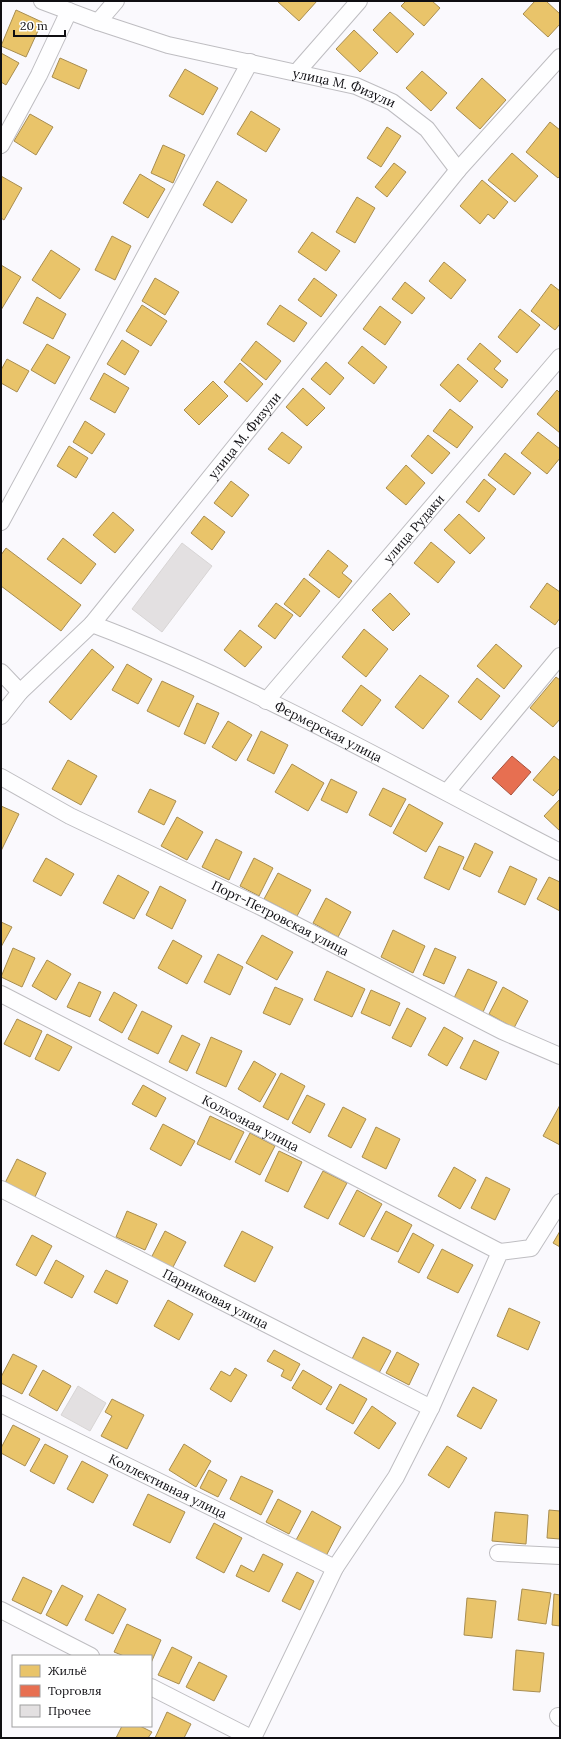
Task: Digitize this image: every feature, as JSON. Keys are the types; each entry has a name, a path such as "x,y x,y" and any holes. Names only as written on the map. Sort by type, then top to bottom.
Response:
{"street":[{"path":"42,1 98,22 168,45 296,73"},
{"path":"98,22 116,1"},
{"name":"улица М. Физули","path":"359,1 296,73 356,86 392,102 427,129 458,170"},
{"path":"1,145 39,75 69,11"},
{"name":"улица М. Физули","path":"1,716 20,692 92,624 358,296 458,170 560,56"},
{"path":"1,522 250,62"},
{"name":"улица Рудаки","path":"266,700 560,357"},
{"name":"Фермерская улица","path":"92,624 148,645 266,700 447,792 560,852"},
{"path":"447,792 560,656"},
{"path":"1,672 20,692"},
{"name":"Порт-Петровская улица","path":"1,777 70,816 261,907 502,1031 560,1056"},
{"name":"Колхозная улица","path":"1,994 500,1252"},
{"name":"Парниковая улица","path":"1,1189 431,1408"},
{"path":"152,1688 252,1738 335,1568 396,1477 431,1408 500,1252 531,1248 560,1202"},
{"name":"Коллективная улица","path":"1,1404 335,1568"},
{"path":"498,1553 560,1556"},
{"path":"1,1610 89,1655"}],"building: Жильё":[{"path":"277,1 317,1 299,21"},
{"path":"406,1 432,1 440,8 424,26 401,6"},
{"path":"535,1 546,1 560,14 560,24 548,37 523,14"},
{"path":"16,10 42,22 26,57 1,46"},
{"path":"390,12 414,34 397,53 373,30"},
{"path":"354,30 378,53 360,72 336,49"},
{"path":"1,53 19,63 6,85 1,82"},
{"path":"60,58 87,70 79,89 52,77"},
{"path":"185,69 218,88 203,115 169,96"},
{"path":"422,71 447,93 431,111 406,88"},
{"path":"482,78 506,100 480,129 456,108"},
{"path":"251,111 280,129 266,152 237,134"},
{"path":"30,114 53,127 36,155 14,141"},
{"path":"550,122 560,130 560,176 558,178 526,152"},
{"path":"387,127 401,136 381,167 367,158"},
{"path":"163,145 185,155 173,183 151,173"},
{"path":"512,153 538,176 515,202 488,180"},
{"path":"394,163 406,172 387,197 375,187"},
{"path":"140,174 165,189 148,218 123,203"},
{"path":"1,176 22,188 4,220 1,218"},
{"path":"482,180 508,202 494,219 488,214 480,224 460,206"},
{"path":"217,181 247,200 232,223 203,205"},
{"path":"357,197 375,208 355,243 336,232"},
{"path":"312,232 340,251 326,271 298,252"},
{"path":"112,236 131,246 115,280 95,270"},
{"path":"51,250 80,269 60,299 32,280"},
{"path":"444,262 466,280 451,299 429,281"},
{"path":"1,265 21,277 1,310"},
{"path":"155,278 179,292 165,315 142,301"},
{"path":"314,278 337,295 321,317 298,300"},
{"path":"405,282 425,298 412,314 392,299"},
{"path":"551,284 560,291 560,324 555,330 531,311"},
{"path":"37,297 66,314 53,339 23,323"},
{"path":"142,305 167,321 151,346 126,331"},
{"path":"280,305 307,323 294,342 267,324"},
{"path":"380,306 401,322 385,345 363,329"},
{"path":"520,309 540,325 517,353 498,337"},
{"path":"122,340 139,351 125,375 107,364"},
{"path":"256,341 281,361 266,380 241,360"},
{"path":"480,343 501,361 494,369 508,380 502,388 467,359"},
{"path":"47,344 70,357 55,384 31,370"},
{"path":"362,346 387,367 374,384 348,363"},
{"path":"7,359 29,371 17,392 1,383 1,370"},
{"path":"326,362 344,378 330,395 311,379"},
{"path":"240,363 263,384 247,402 224,382"},
{"path":"458,364 478,381 460,402 440,385"},
{"path":"104,373 129,388 115,413 90,399"},
{"path":"213,381 228,396 199,425 184,410"},
{"path":"303,388 325,408 307,426 286,407"},
{"path":"557,390 560,393 560,433 537,414"},
{"path":"450,409 473,427 457,448 433,431"},
{"path":"85,421 105,434 92,454 73,442"},
{"path":"282,432 302,447 289,464 268,449"},
{"path":"538,432 560,449 560,458 547,474 521,453"},
{"path":"428,435 450,453 432,474 411,456"},
{"path":"69,446 88,458 76,478 57,466"},
{"path":"505,453 531,473 514,495 488,475"},
{"path":"406,465 425,483 406,505 386,488"},
{"path":"484,479 496,489 479,512 466,502"},
{"path":"231,481 249,495 232,517 214,503"},
{"path":"113,512 134,530 115,553 93,535"},
{"path":"459,514 485,538 470,554 444,530"},
{"path":"204,516 225,532 212,550 191,533"},
{"path":"63,538 96,564 81,584 47,559"},
{"path":"431,542 455,562 438,583 414,563"},
{"path":"6,548 81,605 61,631 1,586 1,555"},
{"path":"328,550 348,566 342,573 352,581 339,598 309,575"},
{"path":"304,578 320,591 300,617 284,604"},
{"path":"547,583 560,592 560,618 555,625 530,607"},
{"path":"390,593 410,614 393,631 372,610"},
{"path":"276,603 293,615 275,639 258,626"},
{"path":"364,629 388,649 366,677 342,657"},
{"path":"240,630 262,647 245,667 224,650"},
{"path":"496,644 522,666 504,689 477,666"},
{"path":"92,649 114,667 71,720 49,702"},
{"path":"127,664 152,679 138,704 112,690"},
{"path":"420,675 449,696 423,729 395,707"},
{"path":"556,677 560,680 560,719 553,727 530,708"},
{"path":"477,678 500,696 481,720 458,702"},
{"path":"162,681 194,696 179,727 147,711"},
{"path":"361,685 381,700 362,726 342,711"},
{"path":"197,703 219,713 205,744 184,734"},
{"path":"228,721 252,735 236,761 212,747"},
{"path":"261,731 288,745 274,774 247,760"},
{"path":"554,756 560,761 560,788 553,796 533,780"},
{"path":"68,760 97,776 81,805 52,789"},
{"path":"292,764 324,783 308,811 275,792"},
{"path":"331,779 357,792 347,813 321,800"},
{"path":"383,788 406,799 391,827 369,815"},
{"path":"150,789 176,801 164,825 138,812"},
{"path":"560,799 560,831 544,816"},
{"path":"409,804 443,823 426,852 393,833"},
{"path":"1,806 19,814 1,851"},
{"path":"177,817 203,832 187,860 161,846"},
{"path":"216,839 242,852 229,880 202,867"},
{"path":"475,843 493,852 480,877 463,869"},
{"path":"439,846 464,857 449,890 424,878"},
{"path":"46,858 74,874 61,896 33,881"},
{"path":"254,858 273,868 259,896 240,886"},
{"path":"510,866 537,879 525,905 498,892"},
{"path":"278,873 311,890 297,916 264,899"},
{"path":"118,875 149,892 134,919 103,903"},
{"path":"549,877 560,882 560,911 537,899"},
{"path":"160,886 186,900 172,929 146,915"},
{"path":"326,898 351,912 338,937 313,923"},
{"path":"1,922 12,927 1,947"},
{"path":"393,930 425,946 413,973 381,957"},
{"path":"262,935 293,952 277,980 246,963"},
{"path":"173,940 202,956 187,984 158,968"},
{"path":"13,948 35,958 22,987 1,977"},
{"path":"435,948 456,957 444,984 423,975"},
{"path":"218,954 243,967 230,995 204,982"},
{"path":"47,960 71,974 56,1000 32,986"},
{"path":"468,969 497,982 483,1012 454,998"},
{"path":"327,971 365,989 352,1017 314,1000"},
{"path":"79,982 101,992 90,1017 67,1007"},
{"path":"275,987 303,999 290,1025 263,1013"},
{"path":"503,987 528,1001 514,1028 489,1014"},
{"path":"371,990 400,1003 390,1026 361,1013"},
{"path":"114,992 137,1005 122,1033 99,1020"},
{"path":"407,1008 426,1018 411,1047 392,1038"},
{"path":"142,1011 172,1026 158,1054 128,1039"},
{"path":"17,1019 42,1031 30,1057 4,1044"},
{"path":"444,1027 463,1038 447,1066 428,1055"},
{"path":"47,1034 72,1047 59,1071 35,1059"},
{"path":"182,1035 200,1044 187,1071 169,1062"},
{"path":"211,1037 242,1051 226,1087 196,1073"},
{"path":"474,1040 499,1052 486,1080 460,1068"},
{"path":"254,1061 276,1074 260,1102 238,1089"},
{"path":"281,1073 305,1086 288,1120 263,1107"},
{"path":"143,1085 166,1098 156,1117 132,1104"},
{"path":"307,1095 325,1104 310,1133 292,1123"},
{"path":"560,1105 560,1145 543,1136"},
{"path":"343,1107 366,1119 351,1148 328,1136"},
{"path":"210,1116 244,1132 230,1160 197,1144"},
{"path":"163,1124 195,1141 181,1166 150,1149"},
{"path":"376,1127 400,1139 386,1169 362,1157"},
{"path":"250,1133 275,1146 260,1175 235,1162"},
{"path":"279,1151 302,1162 288,1192 265,1181"},
{"path":"17,1159 46,1173 34,1199 4,1185"},
{"path":"454,1167 476,1180 460,1209 438,1196"},
{"path":"323,1171 347,1183 328,1219 304,1207"},
{"path":"486,1177 510,1189 495,1220 471,1208"},
{"path":"357,1190 382,1204 364,1237 339,1224"},
{"path":"127,1211 157,1224 145,1250 116,1237"},
{"path":"386,1211 412,1225 398,1252 371,1239"},
{"path":"165,1231 186,1242 172,1269 151,1258"},
{"path":"242,1231 273,1247 255,1282 224,1266"},
{"path":"560,1231 560,1247 553,1243"},
{"path":"413,1233 434,1245 419,1273 398,1262"},
{"path":"32,1235 52,1246 36,1276 16,1265"},
{"path":"442,1249 473,1265 458,1293 427,1278"},
{"path":"56,1260 84,1276 72,1298 44,1283"},
{"path":"106,1270 128,1281 117,1304 94,1292"},
{"path":"168,1300 193,1314 179,1340 154,1326"},
{"path":"509,1308 540,1322 528,1350 497,1336"},
{"path":"363,1337 391,1351 379,1373 352,1359"},
{"path":"274,1350 300,1364 291,1381 281,1376 284,1370 267,1361"},
{"path":"397,1352 419,1364 409,1385 386,1373"},
{"path":"13,1354 37,1366 22,1394 1,1383 1,1377"},
{"path":"235,1368 247,1375 231,1402 210,1389 221,1371 230,1376"},
{"path":"43,1370 71,1386 57,1411 29,1395"},
{"path":"303,1370 332,1387 321,1405 292,1388"},
{"path":"340,1384 367,1399 353,1424 326,1409"},
{"path":"473,1387 497,1400 481,1429 457,1416"},
{"path":"112,1399 144,1415 127,1449 101,1436 112,1416 105,1412"},
{"path":"372,1406 396,1423 379,1449 354,1433"},
{"path":"13,1425 40,1439 25,1466 1,1453 1,1448"},
{"path":"45,1444 68,1456 54,1484 30,1471"},
{"path":"184,1444 211,1461 196,1487 169,1470"},
{"path":"447,1446 467,1458 449,1488 428,1475"},
{"path":"82,1461 108,1475 93,1503 67,1489"},
{"path":"209,1470 227,1480 218,1497 200,1488"},
{"path":"241,1476 273,1491 261,1515 230,1499"},
{"path":"148,1494 185,1512 170,1543 133,1525"},
{"path":"278,1499 301,1511 289,1534 266,1522"},
{"path":"549,1510 560,1511 560,1539 547,1538"},
{"path":"312,1511 341,1527 326,1556 296,1540"},
{"path":"495,1512 528,1515 526,1544 492,1541"},
{"path":"214,1523 242,1538 224,1573 196,1558"},
{"path":"263,1554 283,1564 269,1592 236,1576 241,1565 254,1572"},
{"path":"297,1572 314,1581 300,1610 282,1601"},
{"path":"23,1577 52,1591 41,1614 12,1600"},
{"path":"62,1585 83,1596 67,1626 46,1615"},
{"path":"522,1589 551,1593 546,1624 518,1620"},
{"path":"98,1594 126,1609 113,1634 85,1620"},
{"path":"554,1594 560,1595 560,1626 552,1625"},
{"path":"467,1598 496,1601 492,1638 464,1635"},
{"path":"127,1624 161,1640 152,1661 152,1655 122,1655 114,1652"},
{"path":"172,1647 192,1657 179,1684 158,1675"},
{"path":"516,1650 544,1653 540,1692 513,1690"},
{"path":"199,1662 227,1676 214,1701 186,1687"},
{"path":"167,1712 191,1724 184,1738 155,1738"},
{"path":"122,1727 142,1727 152,1732 148,1738 116,1738"}],"building: Торговля":[{"path":"512,756 531,772 511,795 492,778"}],"building: Прочее":[{"path":"182,543 212,566 162,632 132,609"},
{"path":"78,1386 106,1403 90,1431 61,1415"}]}
